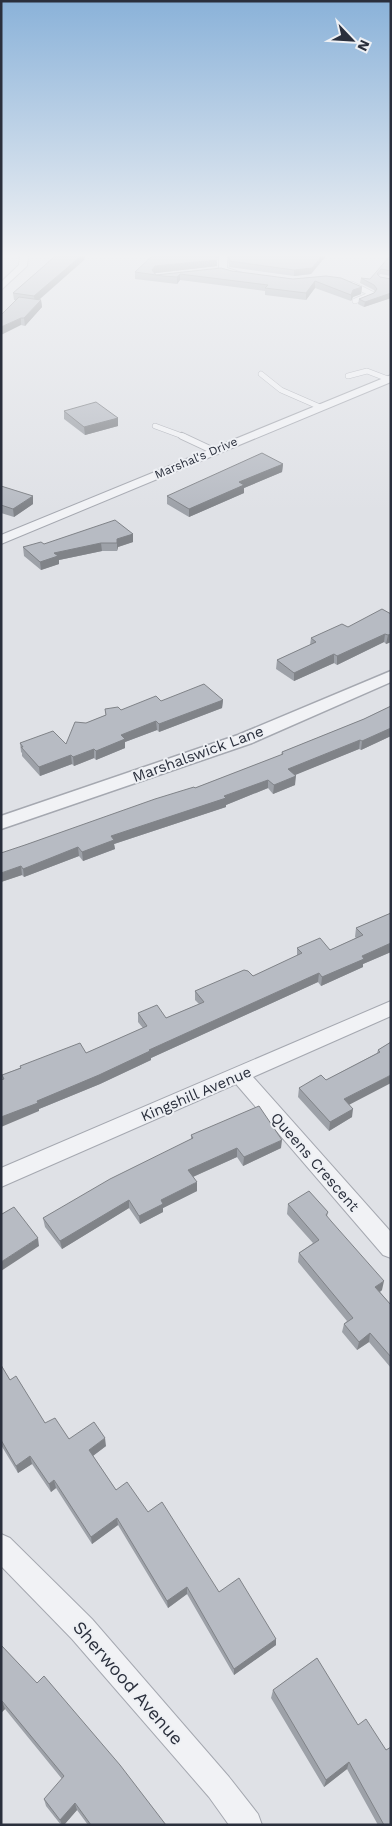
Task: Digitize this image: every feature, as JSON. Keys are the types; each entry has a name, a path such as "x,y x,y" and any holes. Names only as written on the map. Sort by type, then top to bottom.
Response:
{"street":[{"name":"Marshal's Drive","path":"1,540 389,378"},
{"name":"Marshalswick Lane","path":"1,823 245,739 391,676"},
{"name":"Kingshill Avenue","path":"1,1178 391,1008"},
{"name":"Queens Crescent","path":"240,1075 391,1248"},
{"name":"Sherwood Avenue","path":"1,1547 82,1630 219,1787 247,1825"}],"lane":[{"path":"348,376 367,372 389,378"},
{"path":"262,374 271,385 288,395 320,407"},
{"path":"154,426 195,440 214,451"}],"building":[{"path":"96,402 118,418 84,427 64,411"},
{"path":"262,453 283,464 239,482 244,485 189,509 167,496"},
{"path":"1,486 33,496 13,509 1,505"},
{"path":"115,520 133,534 117,539 117,543 101,543 54,553 58,556 40,562 23,547 41,542 44,544"},
{"path":"382,609 391,614 391,634 385,634 337,656 334,654 294,673 277,660 316,642 311,638 342,624 348,627"},
{"path":"204,684 223,700 159,724 156,721 121,735 125,739 96,751 94,749 73,757 71,755 39,767 21,747 23,747 20,743 53,731 66,744 75,722 86,723 106,715 105,709 118,707 121,710 156,696 161,701"},
{"path":"391,706 391,728 288,769 296,776 274,785 268,780 224,796 226,798 111,836 114,840 82,852 78,847 23,869 21,866 1,873 1,853 155,799 195,788 283,754 282,752"},
{"path":"391,913 391,943 362,956 364,959 322,977 319,973 149,1050 99,1075 37,1101 38,1103 1,1117 1,1080 4,1079 2,1075 80,1043 86,1053 147,1026 138,1013 157,1005 166,1018 204,1002 195,991 244,970 253,976 302,953 297,948 320,938 330,950 363,935 356,928"},
{"path":"391,1042 391,1075 344,1099 353,1109 330,1122 299,1088 321,1075 326,1080 380,1052 378,1050"},
{"path":"259,1106 282,1140 244,1157 237,1148 188,1170 197,1182 161,1200 163,1204 139,1216 129,1200 60,1241 43,1218 110,1179 193,1138 191,1135"},
{"path":"309,1191 328,1212 326,1215 384,1281 375,1287 391,1305 391,1357 370,1333 359,1342 344,1324 353,1318 299,1253 319,1240 288,1204"},
{"path":"14,1207 38,1238 1,1262 1,1213"},
{"path":"1,1365 10,1380 16,1376 45,1423 55,1418 69,1439 94,1422 105,1438 89,1450 116,1490 127,1482 148,1512 162,1502 219,1592 239,1578 276,1639 234,1669 187,1587 167,1601 117,1518 91,1537 54,1480 49,1484 30,1456 16,1466 1,1440"},
{"path":"1,1645 37,1683 44,1676 120,1765 166,1825 91,1825 75,1803 60,1820 44,1799 64,1776 1,1702"},
{"path":"317,1658 358,1725 366,1719 386,1750 391,1747 391,1825 384,1825 349,1762 326,1780 273,1690"}]}
